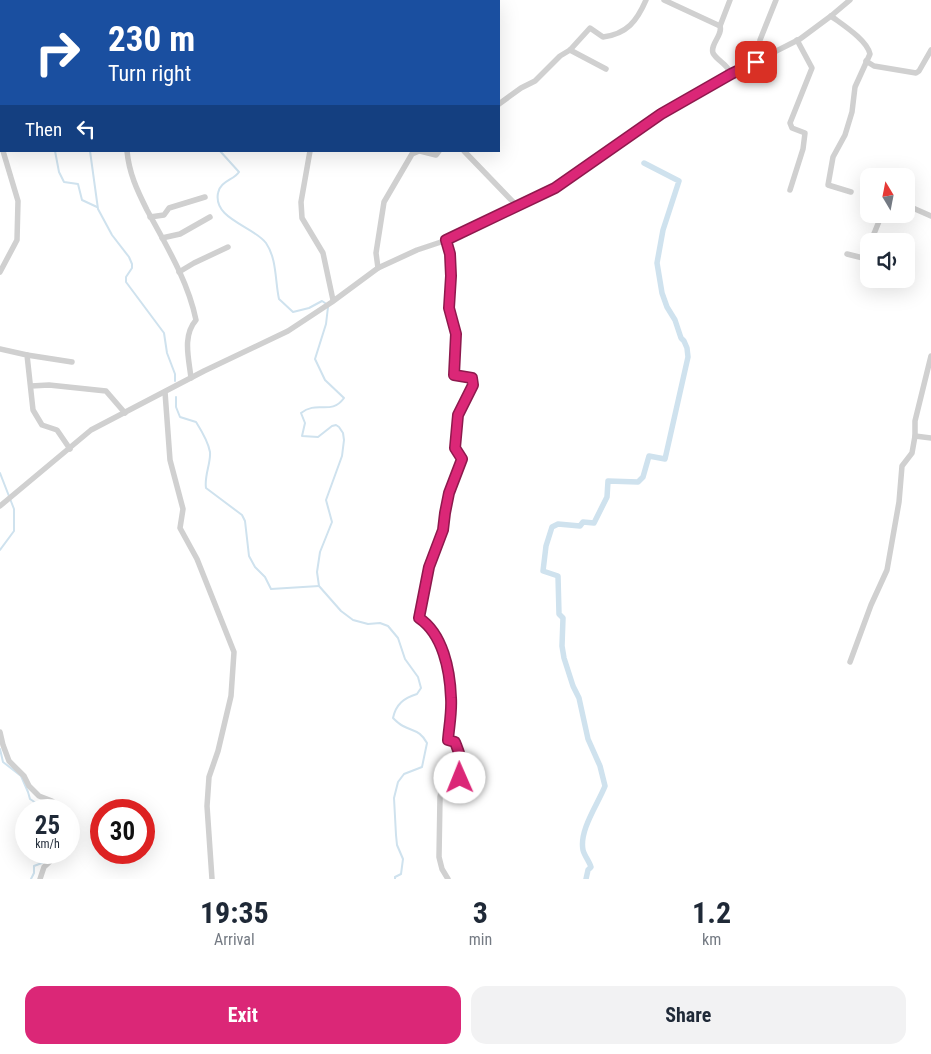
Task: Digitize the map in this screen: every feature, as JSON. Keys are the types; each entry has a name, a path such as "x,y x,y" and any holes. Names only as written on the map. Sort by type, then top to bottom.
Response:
{"street":[{"path":"500,103 534,81 570,50 590,28 604,37 618,36 633,23 642,11 646,0"},
{"path":"664,0 720,26"},
{"path":"730,0 720,26 721,30 712,50 713,54 729,67 731,74"},
{"path":"756,62 760,40 776,0"},
{"path":"2,504 92,430 190,378 288,331 378,268 417,250 446,240 555,188 661,114 731,74 797,40 832,16 850,0"},
{"path":"832,16 854,33 869,48 870,54 856,87 852,112 845,135 833,157 828,185 851,192"},
{"path":"790,190 803,149 805,134 792,128 790,123 812,68 797,40"},
{"path":"570,50 606,69"},
{"path":"866,62 874,66 916,73 931,50"},
{"path":"0,272 17,240 18,207 12,178 3,152"},
{"path":"127,152 137,193 179,272 192,305 196,320 189,328 187,343 190,378"},
{"path":"310,152 301,202 302,218 323,253 332,301"},
{"path":"378,268 376,253 384,202 412,154 417,152"},
{"path":"423,152 436,155 439,152"},
{"path":"465,152 518,207"},
{"path":"150,217 164,215 168,208 205,197"},
{"path":"915,209 931,216"},
{"path":"162,238 180,234 210,217"},
{"path":"446,240 450,254 451,276 449,308 456,334 454,375 472,378 473,385 458,415 455,448 462,459 449,493 443,530 429,567 419,618 427,624 439,643 447,662 452,699 448,740 455,742 463,764 460,778 454,786 443,785 440,797 439,857 442,869 448,879"},
{"path":"179,272 228,247"},
{"path":"847,254 860,257"},
{"path":"0,349 72,362"},
{"path":"27,355 33,410 42,424 57,430 70,449"},
{"path":"850,662 871,605 887,570 899,502 902,466 912,453 915,421 931,356"},
{"path":"31,386 49,385 106,391 125,413"},
{"path":"168,391 170,460 183,509 180,528 197,559 234,652 230,696 218,751 209,777 207,806 212,879"},
{"path":"915,436 931,438"},
{"path":"0,732 2,745 9,760 24,776 29,786 39,796 47,799"},
{"path":"40,879 44,867 47,864"}],"waterway":[{"path":"55,152 59,172 64,182 78,184 82,200 97,207"},
{"path":"90,152 98,209 112,235 129,257 132,264 132,268 126,277 126,282 164,333 167,353 175,374 175,381"},
{"path":"221,152 239,172 221,186 218,193 218,202 228,216 260,237 270,249 279,299 293,312 309,308 322,301 325,303"},
{"path":"586,879 588,870 591,867 583,850 584,834 605,786 600,766 588,739 579,698 564,658 562,646 563,618 559,614 558,576 543,571 546,546 552,527 558,524 580,526 583,522 594,523 607,497 608,481 638,482 643,477 649,456 665,459 688,357 687,348 662,293 657,263 663,230 679,181 644,163"},
{"path":"328,307 326,324 315,359 325,380 344,398 334,406 307,409 301,413 305,423 302,436 318,437 336,425 343,433 344,440 342,456 326,500 332,522 320,552 317,572 319,586 341,611 353,620 368,624 380,623 388,626 398,638 405,659 418,677 421,688 417,694 401,702 393,718 402,725 419,733 427,743 422,767 404,774 398,782 394,798 397,845 403,859 401,874 395,877 395,879"},
{"path":"176,397 176,407 180,417 196,422 209,448 210,456 206,488 242,515 245,521 249,556 255,567 265,577 271,589 319,586"},
{"path":"0,473 14,509 14,531 0,550"},
{"path":"0,749 3,762 21,776 30,799"},
{"path":"31,879 34,873 34,866 39,864"}],"route":[{"path":"460,778 463,764 455,742 448,740 452,699 447,662 439,643 427,624 419,618 429,567 443,530 449,493 462,459 455,448 458,415 473,385 472,378 454,375 456,334 449,308 448,293 451,276 450,254 446,240 486,223 555,188 661,114 756,62"}]}
